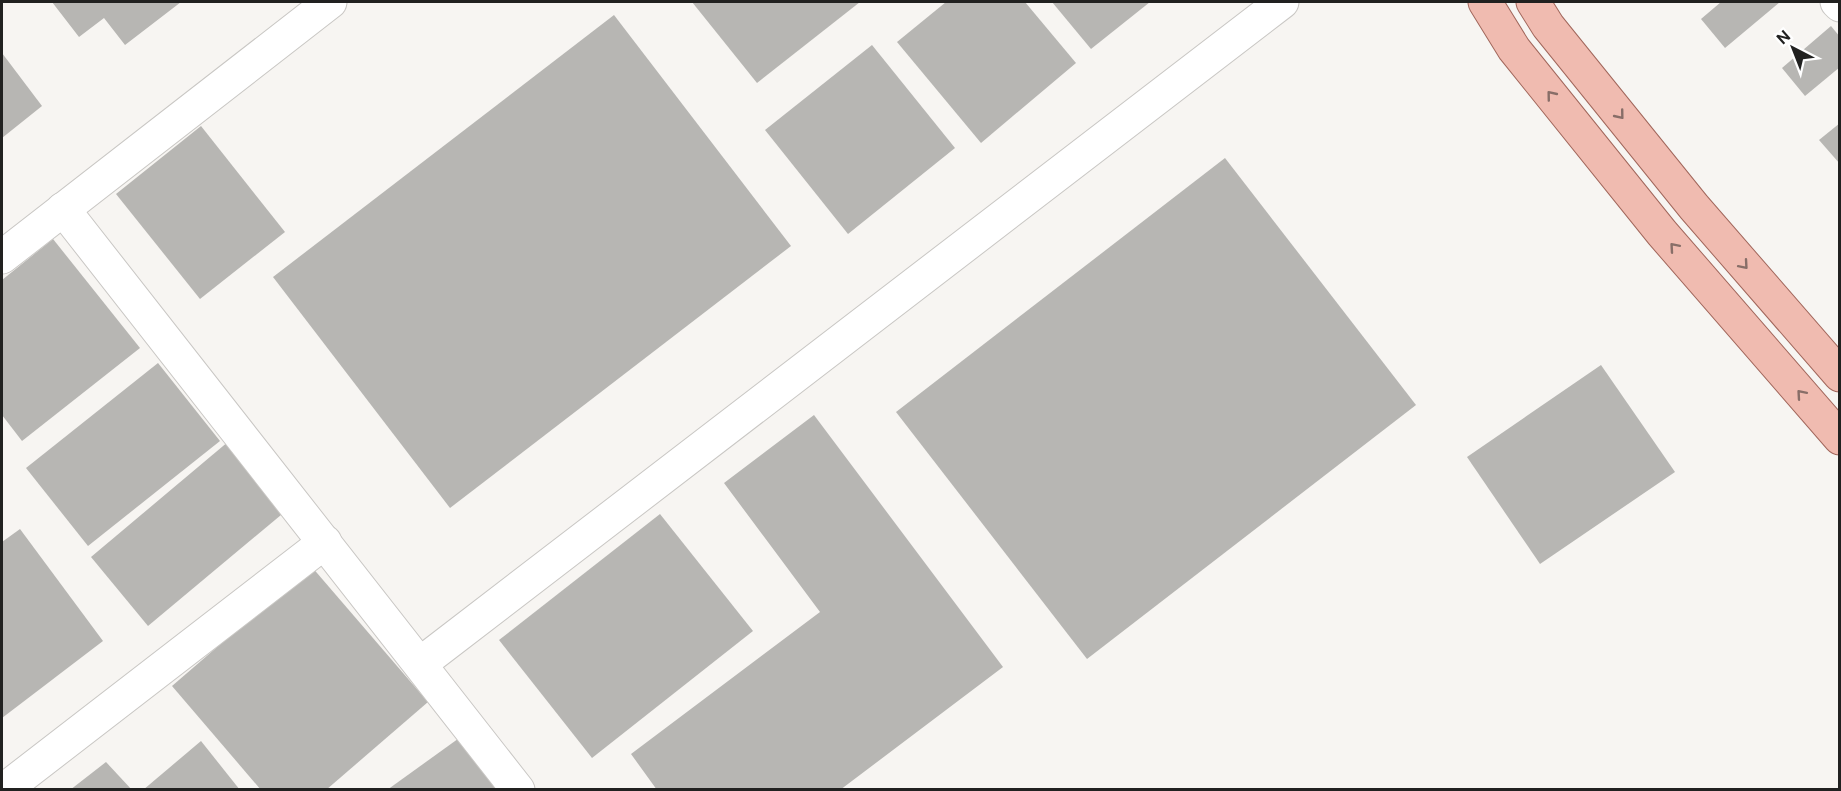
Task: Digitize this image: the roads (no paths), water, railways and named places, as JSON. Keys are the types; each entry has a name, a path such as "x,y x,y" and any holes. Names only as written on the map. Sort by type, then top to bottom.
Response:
{"main road":[{"path":"1485,2 1514,50 1662,233 1839,438"},
{"path":"1533,2 1548,26 1694,207 1839,375"}],"street":[{"path":"2,257 330,2"},
{"path":"420,664 1282,2"},
{"path":"63,209 518,789"},
{"path":"4,789 325,542"}]}
